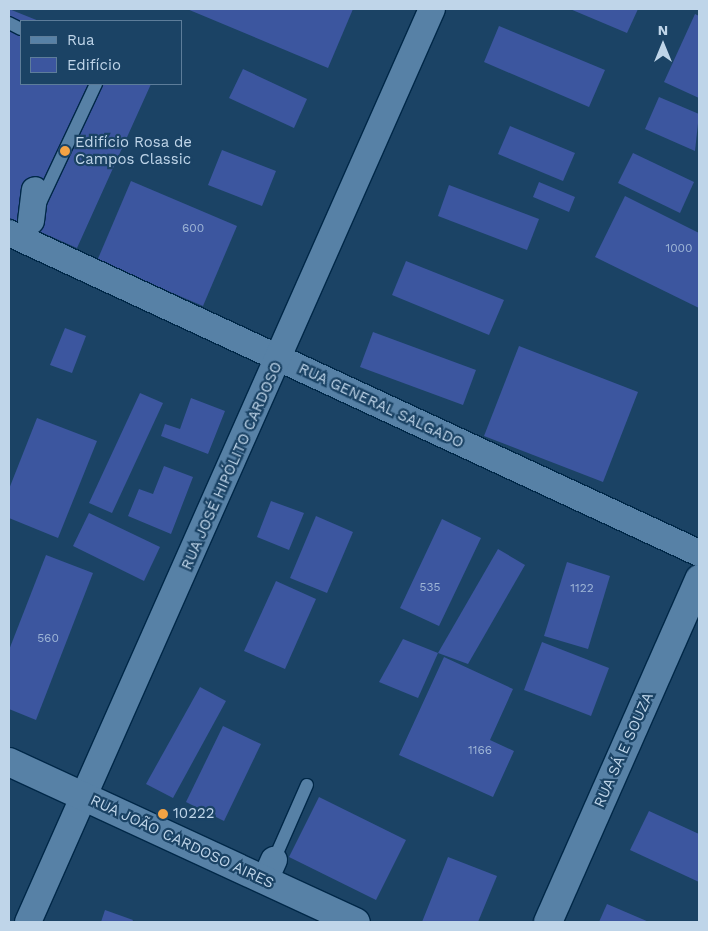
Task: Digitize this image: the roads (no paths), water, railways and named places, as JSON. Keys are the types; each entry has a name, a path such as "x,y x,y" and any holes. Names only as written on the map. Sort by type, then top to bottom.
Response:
{"street":[{"name":"RUA JOSÉ HIPÓLITO CARDOSO","path":"28,922 280,360 432,9"},
{"path":"20,227 35,190"},
{"name":"RUA GENERAL SALGADO","path":"20,227 280,360 699,553"},
{"name":"RUA SÁ E SOUZA","path":"548,922 699,578"},
{"name":"RUA JOÃO CARDOSO AIRES","path":"9,762 84,796 270,870 356,922"}],"lane":[{"path":"20,227 95,85"},
{"path":"270,870 306,785"}],"place":[{"name":"Edifício Rosa de Campos Classic","path":"65,151"},
{"name":"10222","path":"163,814"}]}
